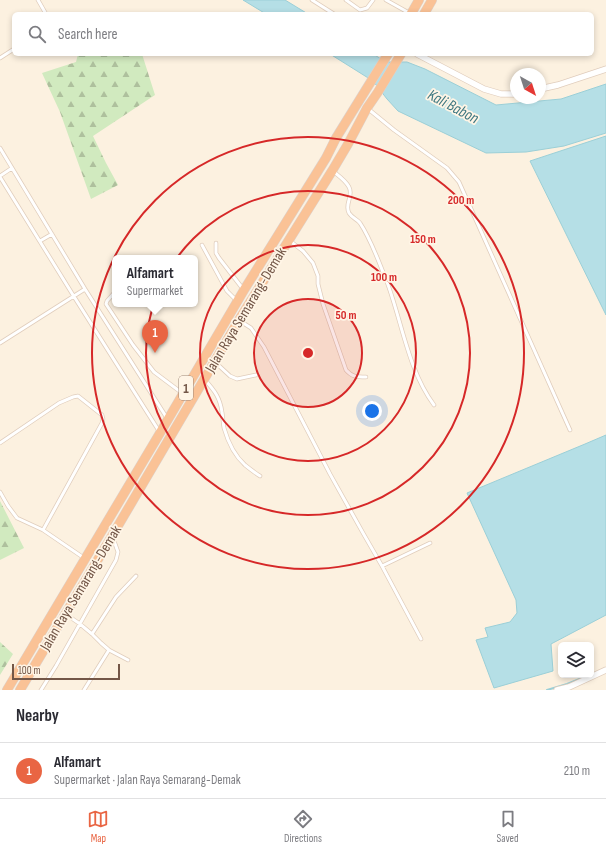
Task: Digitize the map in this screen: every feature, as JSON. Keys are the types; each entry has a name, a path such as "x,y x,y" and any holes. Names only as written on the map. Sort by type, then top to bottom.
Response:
{"highway":[{"path":"409,12 419,0"},
{"path":"425,12 432,0"},
{"name":"Jalan Raya Semarang-Demak","path":"7,690 237,301 387,56"},
{"name":"Jalan Raya Semarang-Demak","path":"20,690 239,320 332,171 367,108 400,56"}],"street":[{"path":"421,56 484,89 501,94 510,94"},
{"path":"546,87 606,69"},
{"path":"558,690 568,689 606,670"}],"lane":[{"path":"38,0 45,12"},
{"path":"312,0 331,12"},
{"path":"346,0 360,10 367,8 373,0"},
{"path":"386,0 406,12"},
{"path":"0,58 12,50"},
{"path":"367,108 394,130 447,168 459,182 570,430"},
{"path":"0,148 85,289 167,420"},
{"path":"12,168 0,176 160,433"},
{"path":"332,171 349,187 351,195 347,206 348,213 359,221 373,248 387,283 411,358 424,389 434,404"},
{"path":"40,241 52,234"},
{"path":"289,240 303,251 313,263 318,276 318,284 323,304 346,370 355,377 366,377"},
{"path":"216,242 216,253 244,290"},
{"path":"202,245 227,292 237,301"},
{"path":"0,343 73,295 85,289"},
{"path":"112,295 106,304 133,345 154,372 183,394"},
{"path":"239,320 251,328 264,347 330,474 421,639"},
{"path":"214,362 230,376 237,379 256,375"},
{"path":"204,379 218,396 222,412 223,426 227,438 236,455 246,466 260,476"},
{"path":"0,443 60,403 73,397 78,396 102,415 102,423 43,530"},
{"path":"0,492 17,518 43,530 85,559"},
{"path":"41,690 116,560 118,552 112,536"},
{"path":"382,566 430,543"},
{"path":"92,634 116,597 136,576"},
{"path":"66,614 92,634 109,650 128,660"},
{"path":"84,690 109,650"}],"green space":[{"path":"78,56 143,56 155,95 93,136 118,185 91,199 60,112 42,73 76,62"},
{"path":"0,501 24,548 0,560"},
{"path":"0,642 13,654 0,675"}],"water":[{"path":"243,0 285,0 305,12 263,12"},
{"name":"Kali Babon","path":"333,56 376,56 386,62 407,62 425,69 496,105 546,104 546,100 561,99 606,84 606,133 564,146 526,152 486,153 398,111 373,81"},
{"path":"606,136 606,315 530,161"},
{"path":"606,435 606,615 551,644 553,671 494,688 476,640 488,637 485,628 510,622 517,613 516,600 467,493"}],"waterway":[{"path":"547,690 582,678"}],"place":[{"name":"Alfamart","path":"155,353"}]}
